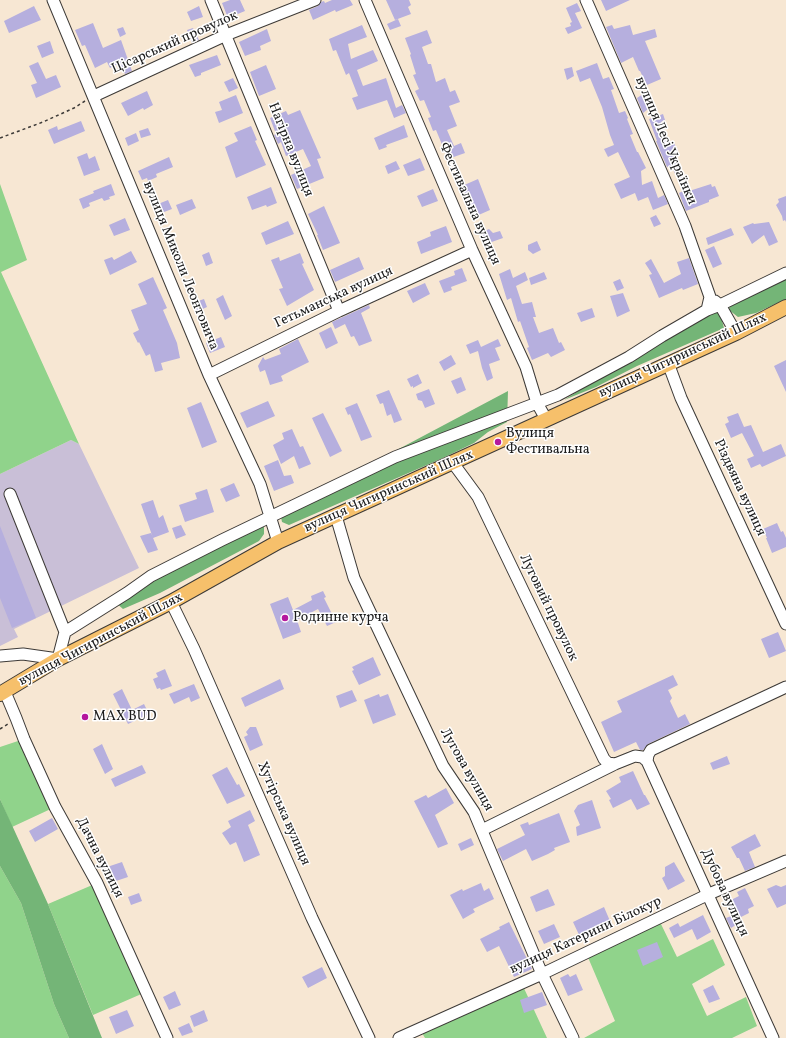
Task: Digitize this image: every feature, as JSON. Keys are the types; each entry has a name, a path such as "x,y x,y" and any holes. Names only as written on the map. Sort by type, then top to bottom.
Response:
{"main road":[{"name":"вулиця Чигиринський Шлях","path":"2,693 58,659 171,602 278,542 785,310"}],"street":[{"name":"вулиця Миколи Леонтовича","path":"53,0 209,375 260,484 278,542"},
{"name":"Нагірна вулиця","path":"211,0 339,311"},
{"name":"Цісарський провулок","path":"94,96 226,35 315,0"},
{"name":"Фестивальна вулиця","path":"365,0 472,250 526,367 537,403 546,419"},
{"name":"вулиця Лесі Українки","path":"586,0 685,226 710,297"},
{"name":"Гетьманська вулиця","path":"209,375 339,311 472,250"},
{"path":"65,632 151,576 271,516 394,457 558,395 629,357 707,310 786,273"},
{"path":"707,310 710,297 720,305 736,333"},
{"name":"Різдвяна вулиця","path":"668,363 681,398 786,624"},
{"name":"Луговий провулок","path":"453,463 478,497 604,759 608,763 615,764"},
{"path":"0,656 23,654 58,659 65,632 10,494"},
{"name":"Лугова вулиця","path":"336,516 354,578 443,766 474,812 542,974 573,1038"},
{"name":"Хутірська вулиця","path":"171,602 194,649 312,918 369,1038"},
{"path":"482,830 615,764 635,756 642,757 647,761 651,750 786,687"},
{"name":"Дачна вулиця","path":"2,693 16,718 55,806 97,883 167,1038"},
{"name":"Дубова вулиця","path":"647,761 709,894 773,1038"},
{"name":"вулиця Катерини Білокур","path":"399,1038 542,974 709,894 786,861"}],"path":[{"path":"0,138 50,119 74,108 94,96"}],"shaded area":[{"path":"71,440 79,444 139,568 14,629 18,637 0,646 0,474"}],"green space":[{"path":"0,184 27,260 1,272 79,444 71,440 0,474"},
{"path":"786,277 786,299 756,313 738,317 729,310 730,303"},
{"path":"719,309 724,328 637,366 596,387 564,400 591,383"},
{"path":"508,391 507,422 488,432 474,443 289,525 282,522 280,512"},
{"path":"264,522 264,534 259,541 160,593 123,609 115,602 125,593"},
{"path":"24,739 55,807 12,827 0,799 0,747"},
{"path":"0,799 48,904 102,1038 69,1038 54,1004 21,903 0,866"},
{"path":"0,866 21,903 54,1004 69,1038 0,1038"},
{"path":"97,883 146,992 93,1015 48,904"},
{"path":"660,922 677,957 713,939 725,965 692,984 707,1016 746,997 757,1026 732,1038 584,1038 615,1021 587,955"},
{"path":"522,984 547,1038 425,1038 422,1033"}],"building":[{"path":"230,0 240,0 245,11 228,18 222,3"},
{"path":"332,0 350,0 353,5 336,12 335,10 313,20 309,10 318,6 321,2 324,1 325,3"},
{"path":"386,0 409,0 411,5 408,7 411,14 395,20"},
{"path":"601,0 630,0 606,11"},
{"path":"577,3 581,11 575,13 582,28 568,34 565,28 571,26 570,23 572,22 566,8"},
{"path":"34,6 41,20 9,33 4,21"},
{"path":"199,6 203,17 191,21 187,12"},
{"path":"398,19 401,26 390,30 387,24"},
{"path":"93,23 103,48 121,40 132,71 125,74 120,63 110,68 107,62 95,68 85,45 82,46 75,30"},
{"path":"362,25 367,37 348,44 351,59 373,50 378,61 357,70 363,86 386,78 396,108 402,105 406,113 394,118 387,100 357,110 352,98 358,96 349,73 346,75 336,50 333,51 329,39"},
{"path":"612,25 614,29 630,25 633,35 655,29 657,37 645,41 661,79 647,85 633,57 621,63 606,27"},
{"path":"123,27 126,34 120,37 117,29"},
{"path":"193,28 199,40 192,43 187,30"},
{"path":"267,29 271,41 260,46 261,50 245,56 239,42"},
{"path":"427,30 432,43 422,47 428,64 431,64 436,82 445,78 450,92 455,90 460,102 449,106 457,126 447,130 454,146 461,143 465,153 448,159 436,130 433,131 428,118 431,117 424,100 420,101 415,91 419,89 413,75 416,74 405,38"},
{"path":"50,41 54,53 42,58 37,46"},
{"path":"217,55 221,65 195,77 189,65"},
{"path":"38,62 46,79 56,75 61,87 36,98 31,85 37,83 29,66"},
{"path":"597,63 603,79 609,77 614,89 611,90 619,113 625,111 628,118 627,119 633,134 630,135 646,168 641,171 642,185 652,181 658,198 664,195 668,204 653,210 648,197 638,201 635,193 621,199 614,184 630,177 618,152 608,157 604,149 614,145 602,107 590,78 580,82 576,71"},
{"path":"266,65 276,89 259,96 250,72"},
{"path":"572,67 574,76 567,80 564,69"},
{"path":"233,78 238,88 229,92 224,82"},
{"path":"147,91 153,105 144,110 143,108 128,116 121,103"},
{"path":"643,94 648,109 643,113 637,98"},
{"path":"236,95 243,113 219,123 215,112 222,110 219,102"},
{"path":"300,110 321,158 317,159 324,178 297,189 291,175 311,166 303,149 286,156 281,142 278,144 274,135 276,134 270,118 286,111 288,115"},
{"path":"663,114 665,120 661,122 667,138 671,145 674,143 678,151 673,152 683,179 679,181 671,166 667,167 649,119"},
{"path":"81,121 85,131 54,144 48,130 57,126 58,130"},
{"path":"404,125 408,137 386,145 387,147 379,150 374,138"},
{"path":"251,126 257,140 255,141 266,165 236,178 225,147 238,141 234,133"},
{"path":"148,128 151,135 141,138 139,131"},
{"path":"136,133 139,141 128,146 125,138"},
{"path":"87,153 89,159 95,156 100,170 84,176 77,157"},
{"path":"169,157 173,167 156,174 157,177 148,181 147,178 142,180 138,171"},
{"path":"420,158 425,170 408,176 403,165"},
{"path":"396,161 400,169 388,174 385,166"},
{"path":"478,179 490,210 474,217 462,186"},
{"path":"111,184 115,195 104,201 102,198 89,203 90,206 83,209 79,199 94,193 93,191"},
{"path":"711,184 712,187 715,186 719,196 709,200 709,202 686,211 679,193 685,190 686,192"},
{"path":"271,187 277,203 252,210 247,197"},
{"path":"433,189 438,201 422,207 417,196"},
{"path":"786,196 786,222 785,220 783,221 776,205 779,202 778,199"},
{"path":"192,199 196,208 180,215 176,205"},
{"path":"168,200 172,209 156,215 153,206"},
{"path":"324,206 340,243 323,250 308,214"},
{"path":"656,215 661,224 654,227 650,218"},
{"path":"125,218 130,230 114,236 109,225"},
{"path":"288,221 294,234 266,245 261,233"},
{"path":"769,222 778,242 769,246 764,235 752,244 743,227 753,223"},
{"path":"446,226 452,242 421,254 417,242 431,236 430,232"},
{"path":"731,228 734,235 708,245 706,238"},
{"path":"489,229 493,233 500,231 503,238 486,244 482,232"},
{"path":"537,241 541,250 533,254 528,250 528,245"},
{"path":"714,246 722,264 713,268 705,250"},
{"path":"131,251 137,262 110,275 104,260 112,257 114,260"},
{"path":"209,252 213,263 206,266 202,255"},
{"path":"300,253 304,263 302,264 314,290 287,306 279,289 283,288 271,260 279,257 280,261"},
{"path":"359,257 364,269 335,282 330,270"},
{"path":"689,258 698,284 683,290 682,288 659,298 649,275 652,274 645,263 651,259 664,283 681,274 677,262"},
{"path":"462,268 467,281 451,287 452,290 444,293 439,281 455,275 454,271"},
{"path":"510,269 513,278 525,272 528,280 516,286 522,304 532,302 536,317 533,317 539,333 553,328 559,343 561,342 565,350 551,357 548,353 532,360 527,348 529,347 520,321 518,322 511,298 507,300 499,274"},
{"path":"544,272 547,279 531,285 529,278"},
{"path":"153,277 167,308 163,310 177,343 180,358 161,363 163,370 155,372 150,354 146,356 133,333 139,330 131,310 147,304 138,284"},
{"path":"620,279 624,288 617,291 613,282"},
{"path":"425,283 430,294 413,303 407,291"},
{"path":"623,293 630,311 617,317 610,296"},
{"path":"223,295 232,316 225,320 216,299"},
{"path":"204,299 207,307 196,312 192,303"},
{"path":"369,305 370,308 361,313 372,341 359,346 354,336 351,337 345,324 335,329 332,322"},
{"path":"592,308 595,317 581,322 577,313"},
{"path":"331,327 338,343 326,349 319,333"},
{"path":"221,337 225,347 210,353 206,343"},
{"path":"298,339 309,362 281,376 283,381 270,385 265,370 260,372 258,366 263,357 265,360 281,354 279,349"},
{"path":"498,339 501,346 495,348 500,360 489,364 493,378 487,381 478,351 470,354 466,345 478,340 481,347"},
{"path":"451,355 456,364 444,371 439,362"},
{"path":"786,360 786,392 774,366"},
{"path":"418,374 422,383 413,388 407,379"},
{"path":"461,377 466,390 457,394 451,381"},
{"path":"429,389 435,404 425,408 422,401 418,400 416,394"},
{"path":"389,390 402,420 394,423 391,414 387,416 383,403 380,404 376,395"},
{"path":"268,401 275,416 247,428 240,413"},
{"path":"201,402 217,442 202,448 187,408"},
{"path":"357,403 372,437 361,441 350,414 348,415 345,408"},
{"path":"323,413 342,451 330,457 312,418"},
{"path":"738,413 744,427 751,425 763,452 781,444 786,456 762,467 760,464 751,468 747,459 754,456 742,433 731,438 725,424 729,422 727,417"},
{"path":"292,429 300,447 303,446 311,464 299,469 294,456 281,464 273,445 284,439 282,433"},
{"path":"278,460 284,476 291,475 294,483 274,491 264,466"},
{"path":"234,483 240,496 226,502 220,489"},
{"path":"207,489 214,512 185,522 179,505 197,499 195,493"},
{"path":"153,500 159,518 163,515 169,532 153,538 141,504"},
{"path":"777,523 781,532 783,531 786,538 786,547 772,553 763,529"},
{"path":"181,525 186,535 176,539 172,528"},
{"path":"0,526 36,618 12,628 0,598"},
{"path":"151,533 158,550 148,553 140,536"},
{"path":"323,591 326,597 324,598 336,622 327,626 318,609 297,620 301,632 283,639 270,604 288,597 293,610 312,600 311,596"},
{"path":"778,632 786,651 769,658 761,639"},
{"path":"373,657 381,675 359,685 352,671 354,670 352,667"},
{"path":"165,669 172,686 161,690 160,688 157,689 153,679 158,677 156,673"},
{"path":"673,675 678,685 668,690 672,698 670,701 678,718 685,714 690,724 648,744 643,750 640,750 636,742 614,752 601,722 622,712 617,701"},
{"path":"280,679 284,689 245,707 241,698"},
{"path":"194,684 200,698 191,702 189,697 174,704 169,694"},
{"path":"122,689 132,710 144,704 149,714 128,724 113,694"},
{"path":"352,690 357,701 340,708 336,696"},
{"path":"379,694 380,697 388,694 396,715 373,724 364,700"},
{"path":"250,727 256,727 263,745 250,751 244,737 248,735 246,732"},
{"path":"102,744 113,769 105,774 93,749"},
{"path":"727,756 730,764 713,770 710,763"},
{"path":"142,765 146,773 115,787 111,779"},
{"path":"227,767 237,785 239,784 245,796 227,804 212,775"},
{"path":"633,771 644,795 650,804 637,810 631,799 613,808 609,800 611,799 606,791 621,782 619,777"},
{"path":"446,788 454,803 435,815 448,844 438,848 414,801 426,795 428,798"},
{"path":"592,800 601,828 577,836 576,827 580,825 574,811 578,805"},
{"path":"250,810 255,821 248,825 260,855 244,862 236,842 230,845 222,833 231,827 228,821"},
{"path":"559,813 570,842 554,848 555,850 532,861 526,849 503,861 497,849 525,835 520,825 528,822 529,825"},
{"path":"52,818 58,829 35,842 29,831"},
{"path":"755,834 761,846 749,852 755,867 745,871 739,858 737,858 731,847"},
{"path":"471,838 474,845 461,851 458,844"},
{"path":"122,862 128,877 113,882 107,867"},
{"path":"674,862 685,881 668,890 662,878 665,876 665,867"},
{"path":"481,883 484,891 489,888 494,899 473,909 475,912 463,919 450,895 462,889 463,891"},
{"path":"776,885 781,887 786,885 786,904 777,908 767,889"},
{"path":"745,888 754,906 748,909 749,913 739,918 739,923 731,928 726,918 734,915 727,902 739,896 737,892"},
{"path":"548,889 555,905 536,912 530,897"},
{"path":"139,893 142,901 131,905 128,897"},
{"path":"604,907 610,921 580,937 573,922"},
{"path":"703,915 711,932 697,940 692,929 674,938 669,928 678,923 680,927"},
{"path":"509,922 532,969 514,977 499,946 487,952 480,939 500,929 499,927"},
{"path":"554,924 560,937 544,944 538,931"},
{"path":"657,942 663,957 643,966 637,950"},
{"path":"322,967 327,978 308,988 302,977"},
{"path":"568,974 570,977 576,974 583,990 568,996 560,978"},
{"path":"713,985 720,999 709,1003 703,990"},
{"path":"175,991 181,1005 169,1010 163,997"},
{"path":"542,992 547,1005 524,1013 520,1000"},
{"path":"127,1010 134,1026 116,1034 109,1017"},
{"path":"204,1010 208,1021 194,1027 190,1016"},
{"path":"189,1023 193,1032 182,1036 178,1028"}],"place":[{"name":"Вулиця Фестивальна","path":"498,442"},
{"name":"Родинне курча","path":"285,618"},
{"name":"MAX BUD","path":"85,717"}]}
